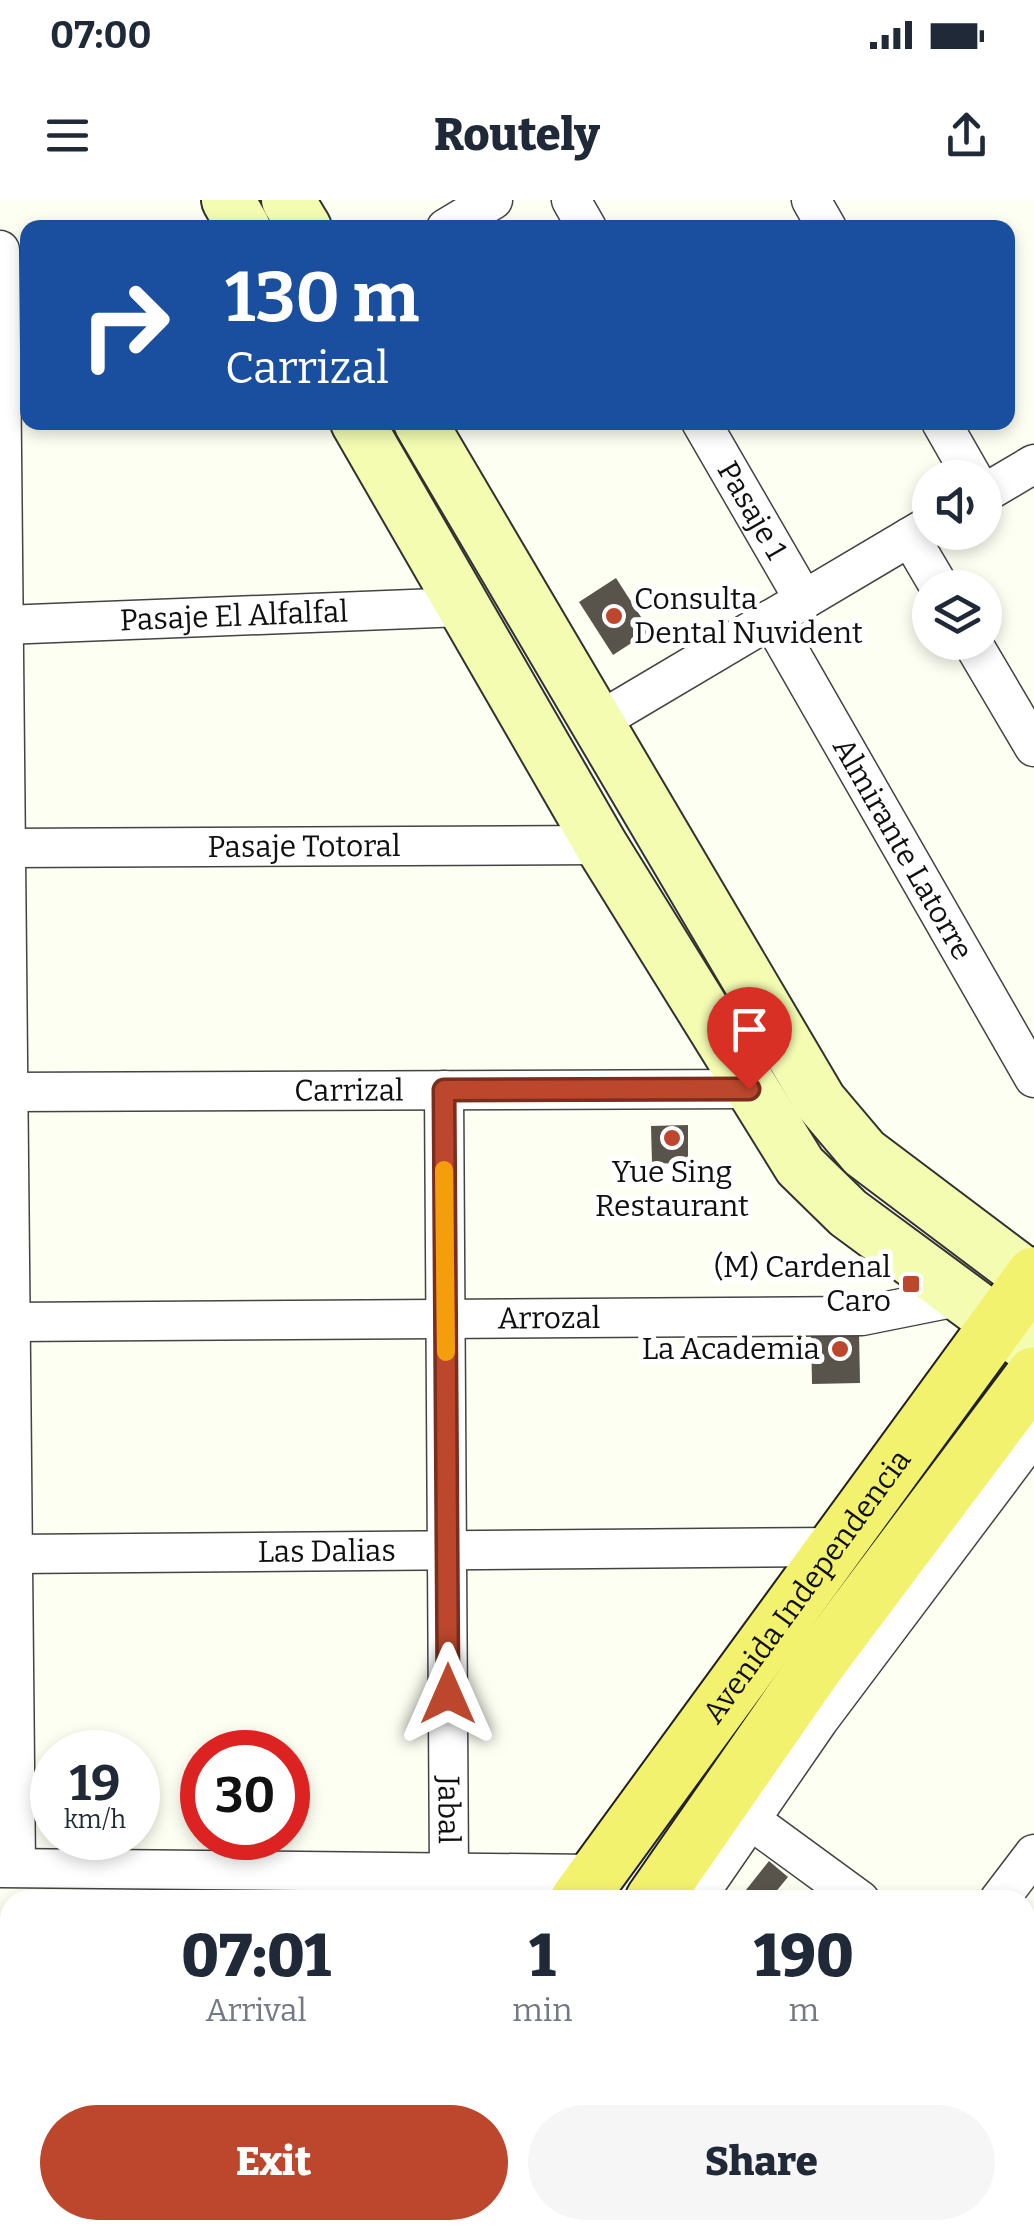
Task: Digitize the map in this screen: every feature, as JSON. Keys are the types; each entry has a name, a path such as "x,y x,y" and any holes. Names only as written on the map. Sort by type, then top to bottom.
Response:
{"main road":[{"path":"362,430 601,845 800,1166 822,1191 999,1323"},
{"path":"425,430 804,1075 838,1126 893,1177 1033,1279"},
{"name":"Avenida Independencia","path":"586,1887 1033,1279"},
{"name":"Avenida Independencia","path":"660,1890 815,1667 1034,1375"}],"street":[{"path":"460,220 494,200"},
{"path":"0,250 8,1092 5,1143 11,1322 8,1867 114,1884 449,1872 586,1887"},
{"name":"Pasaje 1","path":"705,430 804,600"},
{"path":"946,430 963,460"},
{"path":"1002,483 1034,464"},
{"path":"596,722 912,536"},
{"name":"Pasaje El Alfalfal","path":"4,626 462,607"},
{"name":"Almirante Latorre","path":"771,619 1034,1078"},
{"path":"983,660 1034,748"},
{"name":"Pasaje Totoral","path":"6,848 601,845"},
{"name":"Carrizal","path":"8,1092 749,1089"},
{"name":"Jabal","path":"444,1090 449,1872"},
{"name":"Arrozal","path":"11,1322 862,1316 999,1323"},
{"path":"702,1890 749,1819 1034,1434"},
{"name":"Las Dalias","path":"7,1557 835,1547"},
{"path":"749,1819 846,1890"},
{"path":"1007,1890 1034,1854"}],"building":[{"name":"Consulta Dental Nuvident","path":"616,578 650,631 613,655 579,602"},
{"path":"688,1125 688,1164 652,1163 651,1126"},
{"path":"859,1330 860,1383 812,1384 811,1331"},
{"path":"769,1861 788,1877 777,1890 746,1890"}],"slow traffic":[{"path":"444,1170 446,1352"}],"place":[{"name":"Consulta Dental Nuvident","path":"614,616"},
{"name":"Yue Sing Restaurant","path":"672,1138"},
{"name":"(M) Cardenal Caro","path":"911,1284"},
{"name":"La Academia","path":"840,1349"}],"route":[{"path":"448,1694 444,1090 749,1089"}]}
